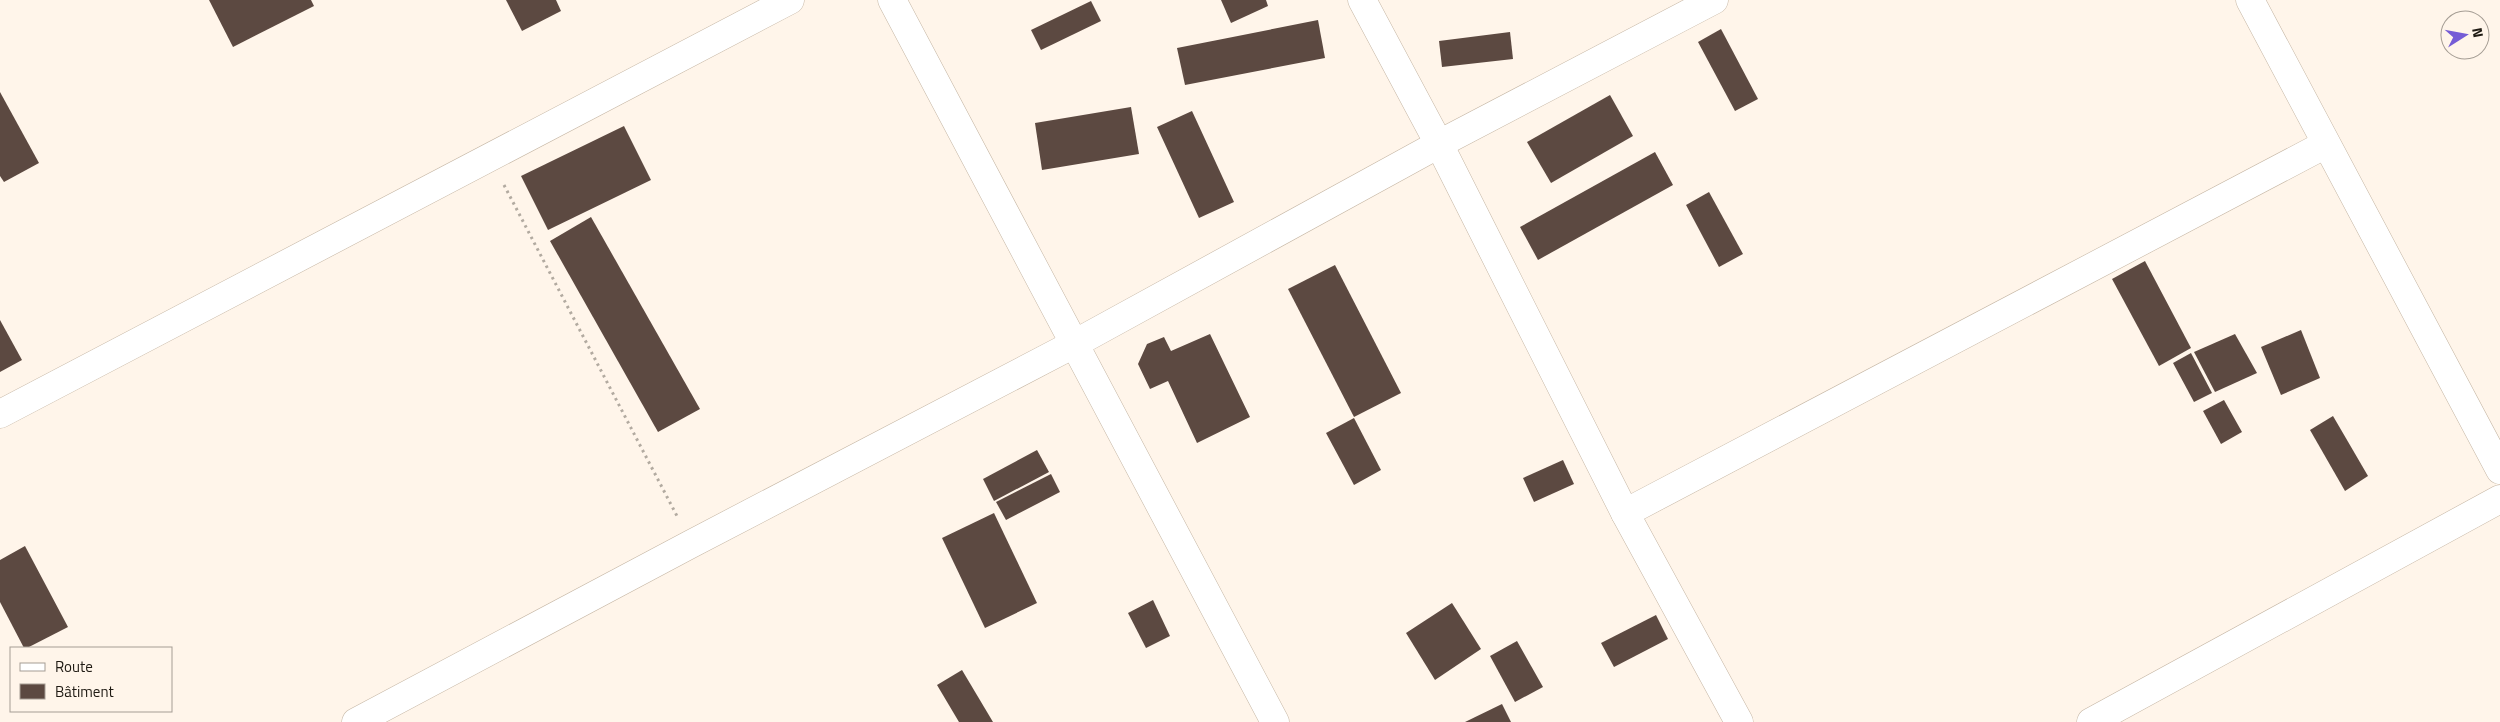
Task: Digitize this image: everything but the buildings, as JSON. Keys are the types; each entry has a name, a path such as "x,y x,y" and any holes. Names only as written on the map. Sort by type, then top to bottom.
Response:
{"street":[{"path":"0,414 790,0"},
{"path":"892,0 1275,722"},
{"path":"1362,0 1440,144 1625,513 1739,722"},
{"path":"356,722 1074,344 1440,144 1714,0"},
{"path":"2250,0 2500,470"},
{"path":"1625,513 2326,144"},
{"path":"2091,722 2127,714 2500,499"}],"path":[{"path":"489,157 691,544"}]}
